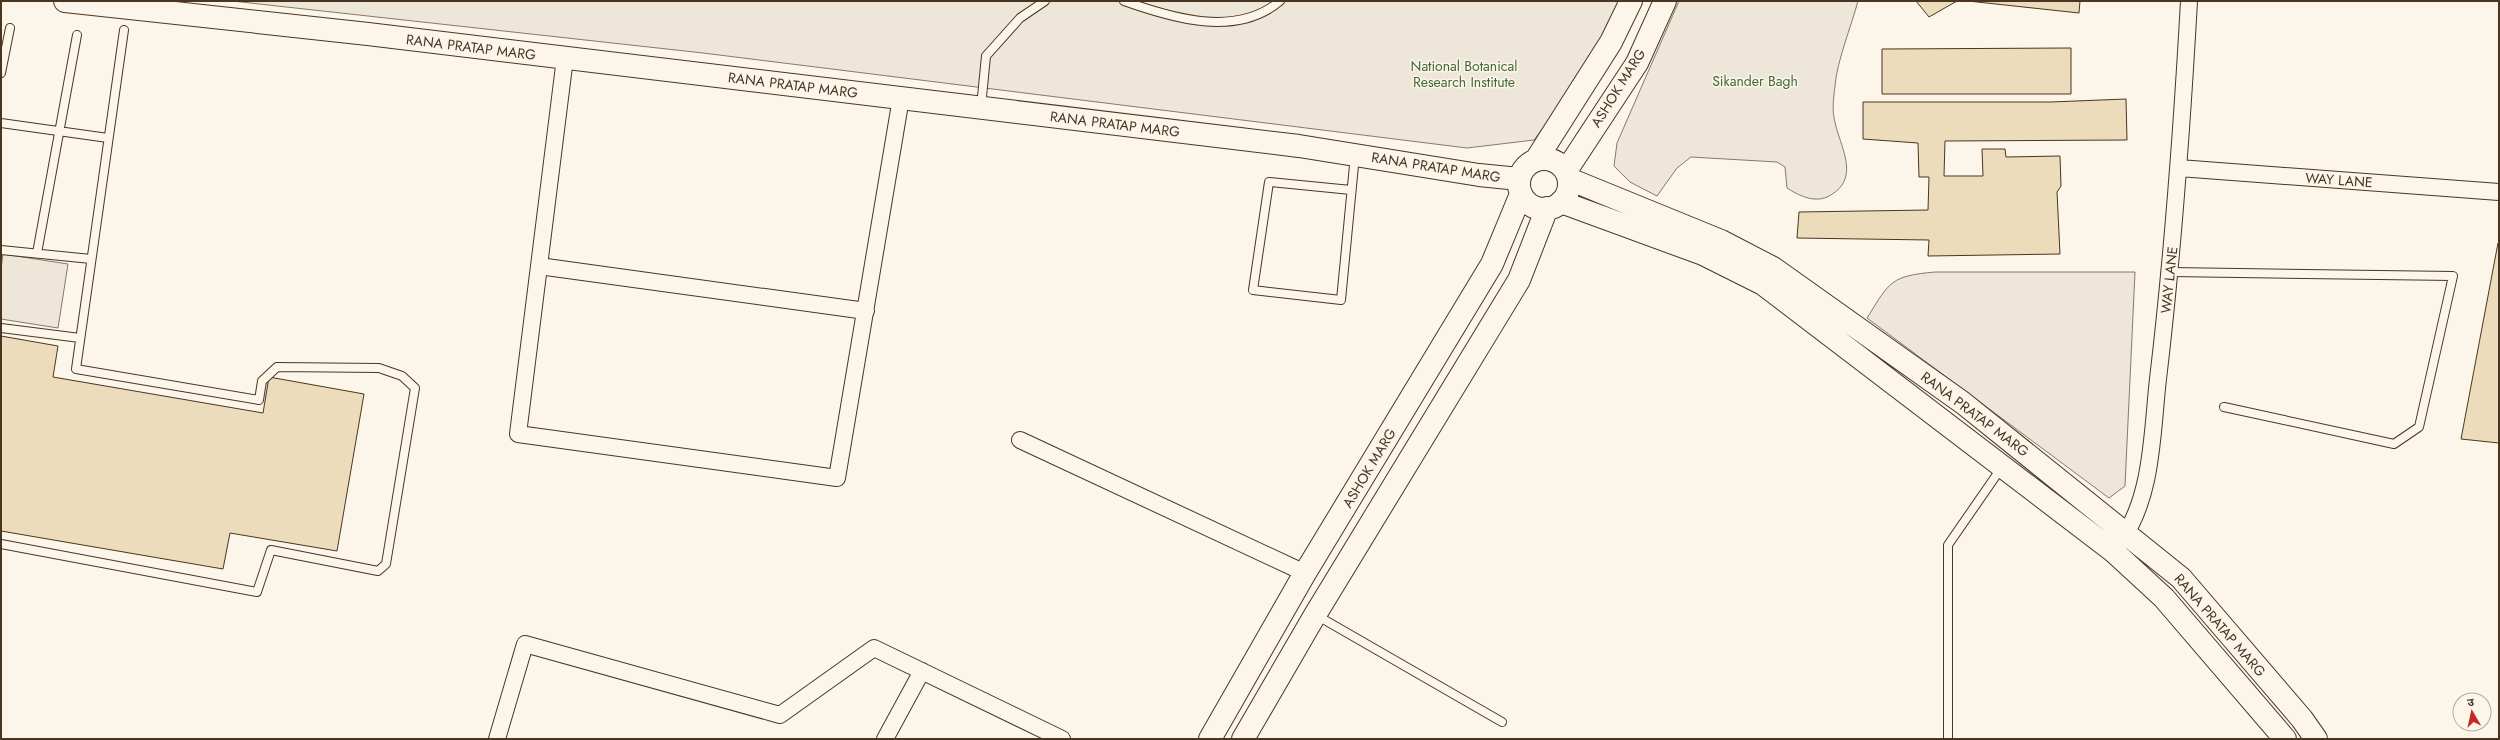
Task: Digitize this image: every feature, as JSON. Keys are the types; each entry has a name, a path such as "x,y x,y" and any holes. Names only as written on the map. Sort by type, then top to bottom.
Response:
{"main road":[{"name":"RANA PRATAP MARG","path":"65,1 902,98 1355,154 1479,175 1520,187"},
{"path":"1536,160 1611,42 1631,1"},
{"name":"ASHOK MARG","path":"1567,175 1637,63 1665,1"},
{"path":"1243,739 1315,615 1519,280 1554,205 1569,187 1567,175 1553,160 1536,160 1528,164 1520,187 1532,206 1554,205"},
{"name":"RANA PRATAP MARG","path":"1567,175 1721,241 1773,268 1963,403 2181,578 2302,719 2316,739"},
{"name":"ASHOK MARG","path":"1210,739 1305,574 1492,264 1520,187"},
{"name":"RANA PRATAP MARG","path":"1554,205 1704,254 1763,284 2114,551 2164,598 2285,739"}],"street":[{"name":"WAY LANE","path":"2114,551 2126,534 2144,495 2171,272 2189,1"},
{"path":"564,58 518,434 838,478 902,98"},
{"name":"WAY LANE","path":"2179,168 2499,192"},
{"path":"539,266 866,311"},
{"path":"1020,440 1305,574"},
{"path":"497,739 525,644 780,714 874,648 922,671 1043,735 1062,739"},
{"path":"885,739 922,671"}],"lane":[{"path":"981,108 986,56 1020,18 1045,1"},
{"path":"1124,1 1167,16 1231,23 1268,11 1280,1"},
{"path":"1,73 10,28"},
{"path":"1,544 256,592 270,550 378,571 386,564 416,388 402,376 379,368 277,367 262,381 259,400 76,369 124,30"},
{"path":"37,254 77,35"},
{"path":"1,123 108,138"},
{"path":"1351,190 1269,182 1253,290 1341,300 1355,154"},
{"path":"1,250 91,259"},
{"path":"2171,272 2453,276 2419,427 2394,444 2224,407"},
{"path":"1,328 80,338"},
{"path":"1948,739 1948,546 2003,466"},
{"path":"1315,615 1502,722"}],"green space":[{"name":"National Botanical Research Institute","path":"232,1 1621,1 1592,63 1534,140 1467,148 703,53"},
{"name":"Sikander Bagh","path":"1679,1 1858,1 1838,66 1834,93 1833,113 1846,161 1847,171 1844,181 1838,190 1822,199 1811,199 1801,196 1787,188 1785,167 1777,162 1691,157 1677,168 1657,196 1630,182 1614,166 1617,143"},
{"path":"3,254 68,264 58,328 1,319 1,269"},
{"path":"1935,272 2135,272 2125,486 2109,498 1867,318 1881,296 1893,283 1909,276"}],"building":[{"path":"1916,1 1957,1 1929,17"},
{"path":"1968,1 2080,1 2079,13"},
{"path":"2071,48 2071,94 1882,94 1882,49"},
{"path":"2126,99 2127,140 1945,141 1944,176 1983,176 1982,149 2005,149 2006,157 2060,156 2061,186 2057,192 2060,254 1928,256 1929,240 1797,238 1799,212 1928,210 1929,177 1919,177 1918,143 1863,139 1863,102 2051,102"},
{"path":"2499,243 2499,443 2461,439"},
{"path":"1,336 58,346 53,377 263,413 269,377 364,394 337,551 230,533 223,569 1,531"}]}
